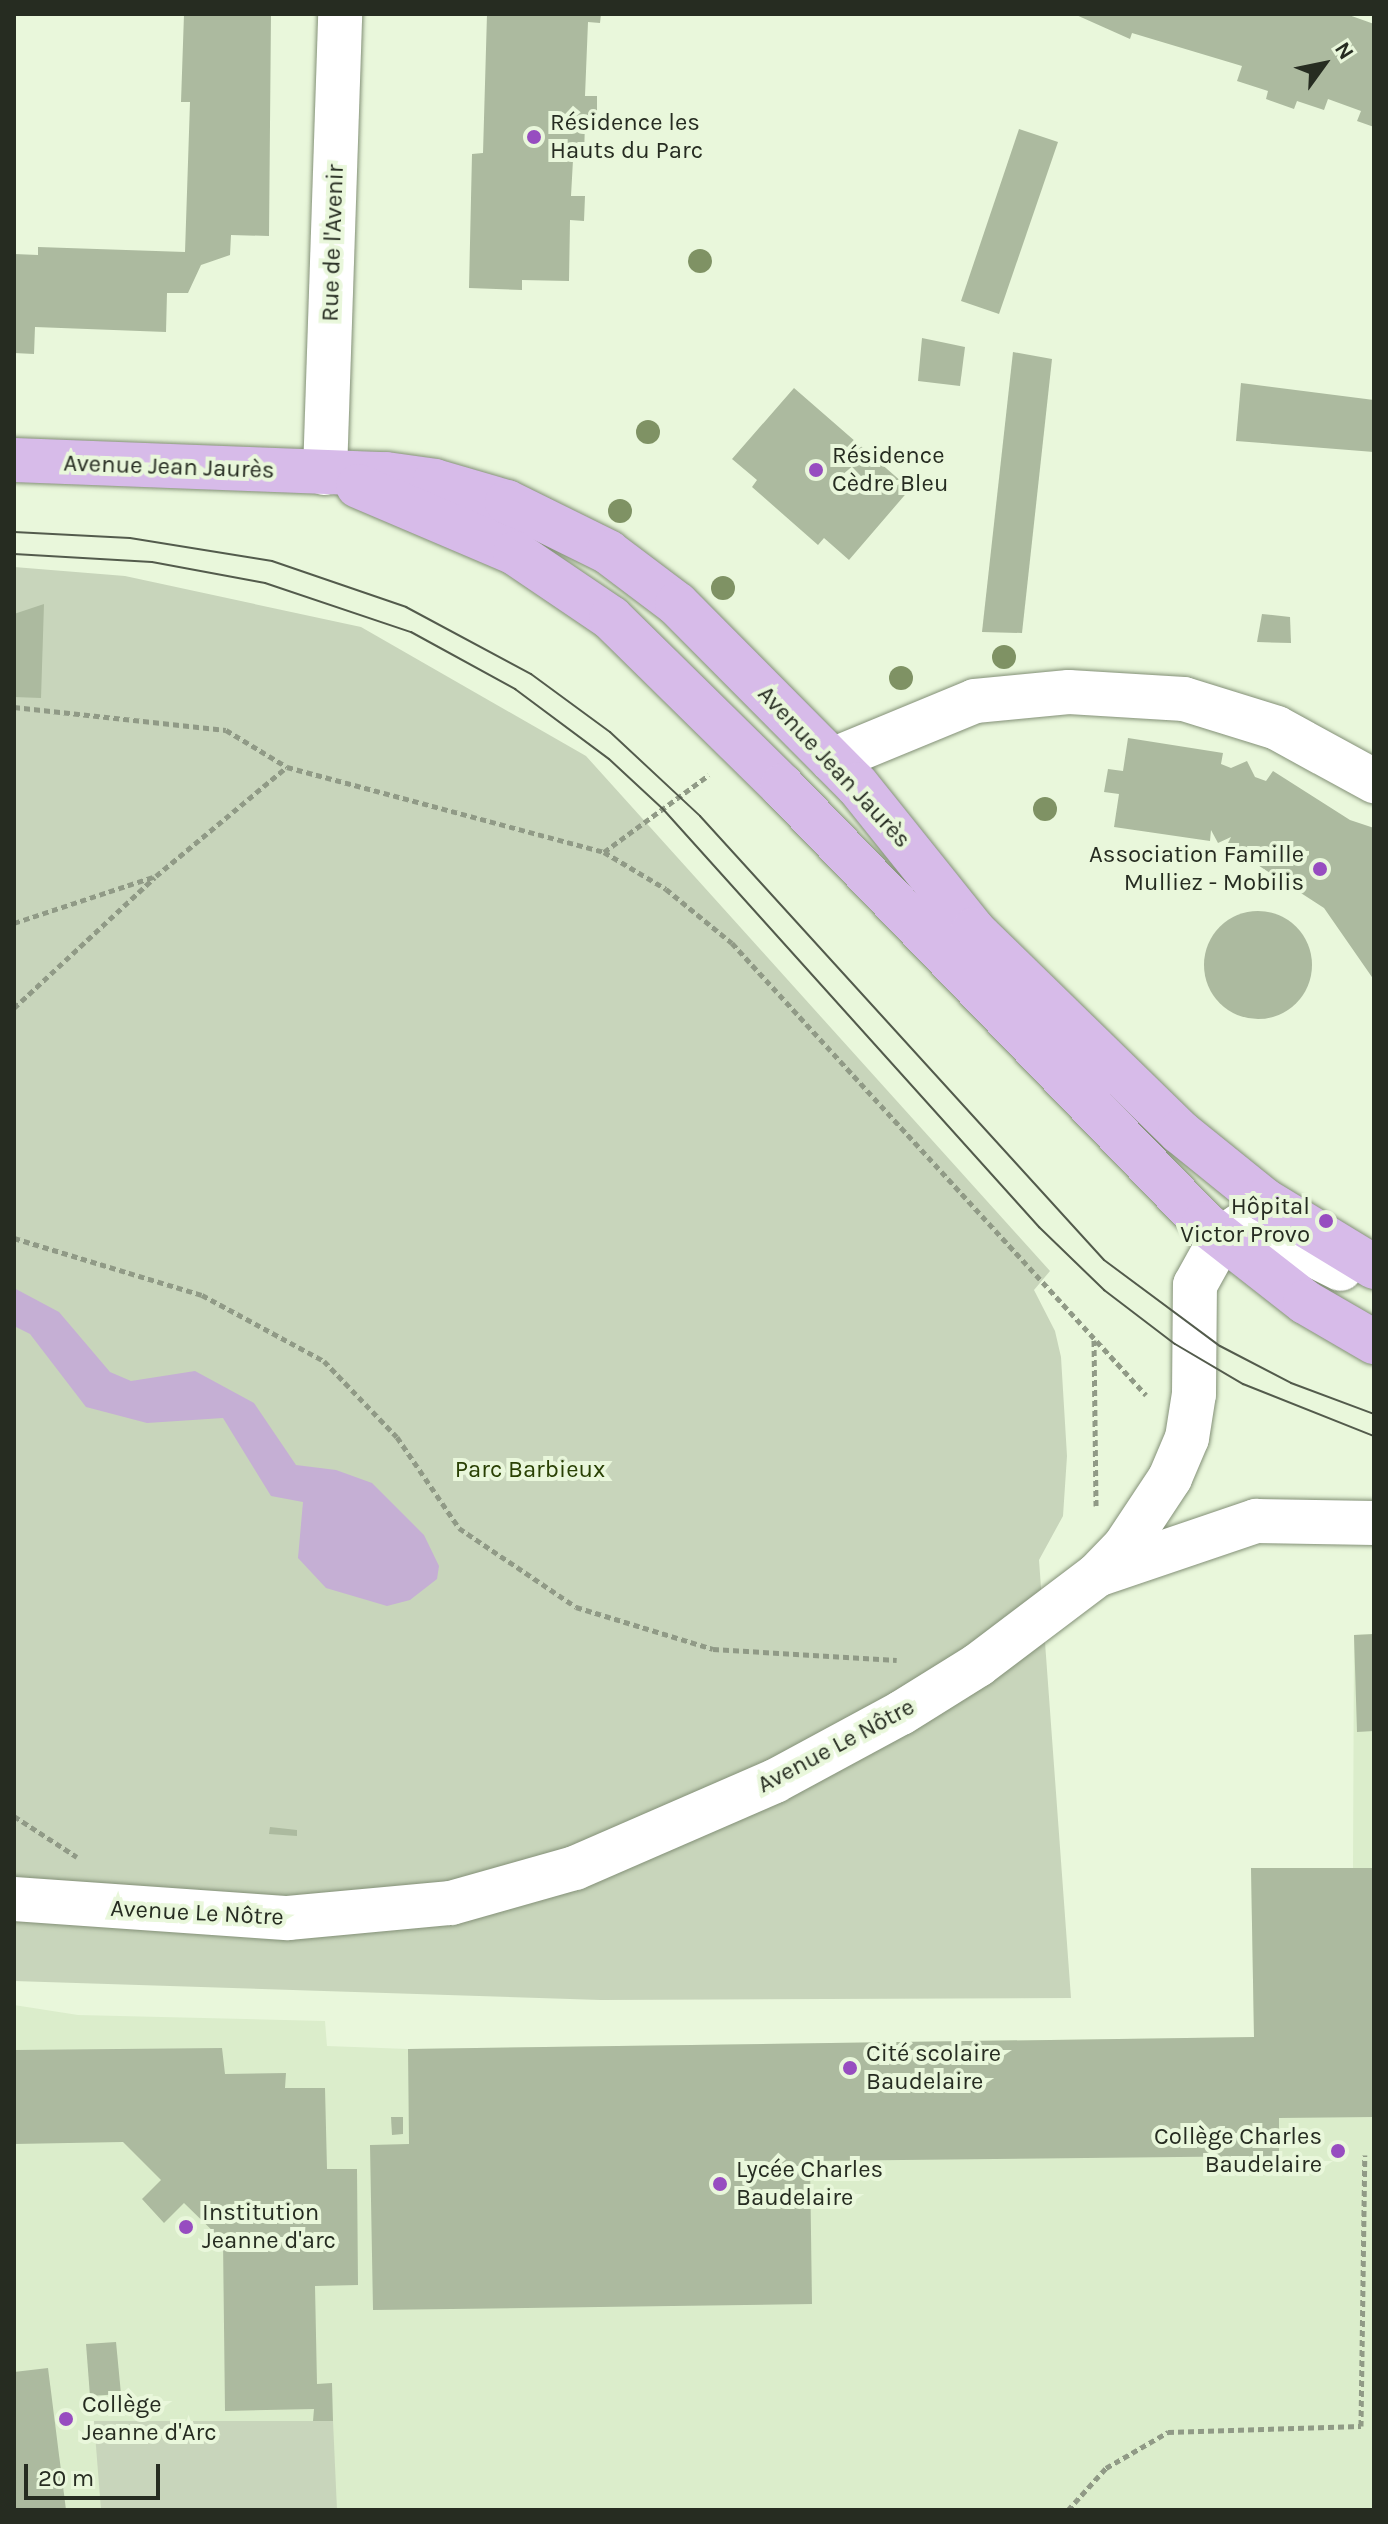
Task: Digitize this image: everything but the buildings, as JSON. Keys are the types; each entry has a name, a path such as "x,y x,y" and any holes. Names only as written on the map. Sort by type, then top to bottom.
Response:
{"main road":[{"name":"Avenue Jean Jaurès","path":"14,460 386,474 473,490 541,516 608,552 677,604 832,760 896,828 973,930 1180,1132 1264,1200 1374,1267"},
{"name":"Avenue Jean Jaurès","path":"325,473 515,553 611,618 1221,1238 1305,1302 1374,1342"}],"street":[{"name":"Rue de l'Avenir","path":"325,473 340,14"},
{"path":"832,760 975,701 1069,692 1184,699 1277,728 1374,781"},
{"path":"1221,1238 1241,1225 1253,1225 1374,1280"},
{"name":"Avenue Le Nôtre","path":"14,1899 163,1912 335,1916 451,1903 575,1868 775,1781 901,1713 978,1665 1097,1575 1125,1546 1170,1478 1187,1438 1194,1394 1195,1285 1221,1238"},
{"path":"1097,1575 1256,1521 1374,1523"}],"path":[{"path":"14,707 226,730 287,767 604,852 666,889 732,943 1187,1438"},
{"path":"14,1008 156,876 287,767"},
{"path":"604,852 715,771"},
{"path":"14,923 156,876"},
{"path":"14,1238 202,1295 324,1361 397,1437 459,1528 576,1607 713,1649 900,1660"},
{"path":"1094,1339 1097,1575"},
{"path":"1068,2510 1106,2468 1168,2432 1361,2426 1365,2155"}],"shaded area":[{"path":"14,1288 59,1312 110,1372 131,1381 195,1371 254,1403 296,1465 336,1470 372,1483 424,1535 439,1566 437,1579 410,1600 387,1606 326,1588 298,1558 303,1502 271,1496 223,1418 147,1423 86,1407 30,1334 14,1326"},
{"name":"Cité scolaire Baudelaire","path":"1374,1634 1374,2510 14,2510 14,2005 78,2015 325,2021 327,2046 408,2049 1254,2037 1251,1868 1353,1869 1354,1635"}],"green space":[{"name":"Parc Barbieux","path":"14,567 125,576 361,627 586,756 1050,1271 1034,1290 1055,1331 1061,1357 1067,1456 1063,1516 1039,1560 1071,1998 601,2000 14,1981"},
{"path":"94,2421 333,2421 337,2510 101,2510"}],"tram line":[{"path":"14,532 130,538 272,561 406,607 531,674 610,732 700,816 1104,1260 1220,1346 1291,1383 1374,1414"},
{"path":"14,554 152,562 265,583 411,632 515,689 609,759 662,808 1039,1227 1104,1290 1175,1344 1243,1384 1374,1436"}],"place":[{"name":"Résidence les Hauts du Parc","path":"534,137"},
{"name":"Résidence Cèdre Bleu","path":"816,470"},
{"name":"Association Famille Mulliez - Mobilis","path":"1320,869"},
{"name":"Hôpital Victor Provo","path":"1326,1221"},
{"name":"Cité scolaire Baudelaire","path":"850,2068"},
{"name":"Collège Charles Baudelaire","path":"1338,2151"},
{"name":"Lycée Charles Baudelaire","path":"720,2184"},
{"name":"Institution Jeanne d'arc","path":"186,2227"},
{"name":"Collège Jeanne d'Arc","path":"66,2419"}]}
